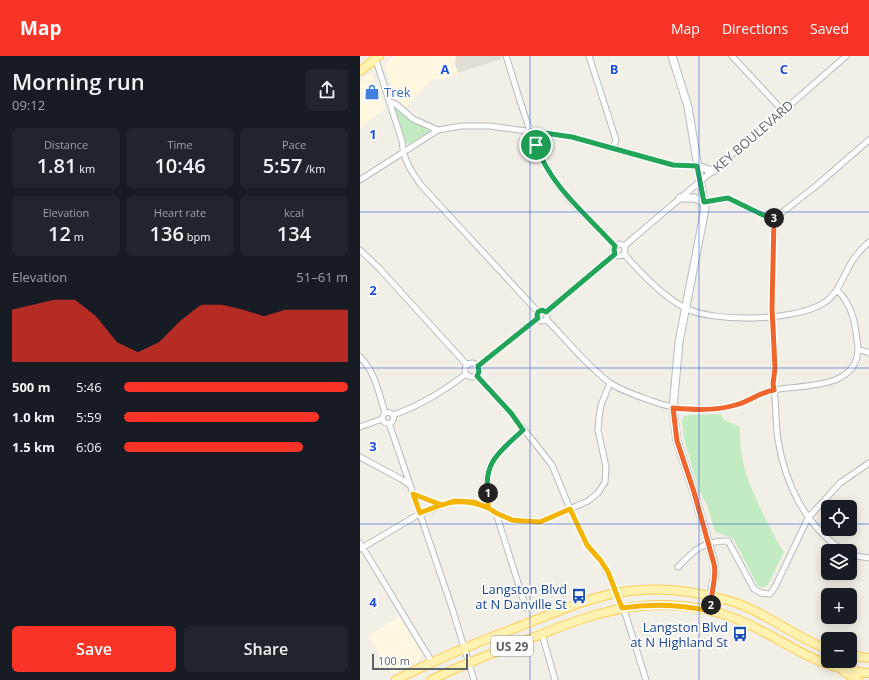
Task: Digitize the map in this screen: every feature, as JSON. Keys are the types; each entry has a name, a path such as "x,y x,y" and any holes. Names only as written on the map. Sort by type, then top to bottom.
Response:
{"main road":[{"path":"360,71 376,57"},
{"name":"US 29","path":"396,680 464,648 577,604 616,593 662,590 682,591 730,600 752,609 821,646"},
{"name":"US 29","path":"431,680 469,663 594,615 622,608 650,605 667,605 711,611 740,620 821,662"},
{"path":"857,656 869,658"},
{"path":"838,668 858,680"},
{"name":"US 29","path":"838,668 869,673"}],"street":[{"path":"506,56 531,131 546,166 564,193 615,246 615,254"},
{"path":"589,56 616,140 613,148"},
{"path":"672,56 688,107 704,202 704,220 679,342 673,408 677,441 694,492 709,543 715,570 711,596 711,611"},
{"path":"732,56 783,111"},
{"name":"KEY BOULEVARD","path":"624,246 846,56"},
{"path":"376,57 402,141 406,164 421,185 538,312 538,318"},
{"path":"389,101 397,105 413,119 438,130"},
{"path":"360,180 438,130 462,126 489,126 572,137 673,165 697,166 713,171"},
{"path":"833,544 808,518 801,508 781,459 773,384 775,368 772,318 773,244 775,218 816,186 869,140"},
{"path":"680,198 694,198 704,202 728,198 763,215 775,218"},
{"path":"615,246 620,244 624,246 624,254 662,294 686,308 698,313 730,317 772,318 795,315 822,304 837,290 851,263 861,249 869,242"},
{"path":"360,250 379,268 467,365"},
{"path":"615,254 619,256 624,254"},
{"path":"546,312 615,254"},
{"path":"546,312 546,319 589,365 610,383 650,401 673,408 724,408 740,404 766,391 807,387 830,382 846,374 855,363 858,350 856,327 851,309 843,296 837,290"},
{"path":"538,312 542,310 546,312"},
{"path":"538,318 541,321 546,319"},
{"path":"478,366 538,318"},
{"path":"858,350 869,353"},
{"path":"360,357 366,363 372,374 386,413"},
{"path":"467,365 472,363 478,366"},
{"path":"466,374 465,370 467,365"},
{"path":"477,376 479,372 478,366"},
{"path":"466,374 471,377 477,376"},
{"path":"386,413 389,412 393,415 417,406 433,398 466,374"},
{"path":"477,376 511,413 552,465 587,545 601,561 608,572 622,608 646,680"},
{"path":"432,662 361,547 420,513 454,501 474,502 512,520 540,522 588,501 598,493 605,482 606,467 598,430 601,405 610,383"},
{"path":"360,427 382,419 383,415 386,413"},
{"path":"389,423 393,420 393,415"},
{"path":"382,419 384,422 389,423"},
{"path":"389,423 474,680"},
{"path":"488,508 487,476 491,464 500,451 523,430"},
{"path":"360,457 410,485"},
{"path":"678,567 689,555 700,547 718,541 728,541 754,589 762,593 770,594 775,587 808,518 840,483 869,463"},
{"path":"413,494 442,505"},
{"path":"496,513 526,608"},
{"path":"857,555 869,558"},
{"path":"542,634 555,680"}],"shaded area":[{"path":"394,56 456,56 455,64 459,76 430,80 406,108 395,96 384,65"},
{"path":"456,56 501,56 501,59 458,73 455,64"},
{"path":"367,75 371,75 374,79 385,108 360,128 360,81"},
{"path":"399,617 421,656 418,661 392,674 369,636"}],"green space":[{"path":"396,108 409,120 428,129 429,132 409,144 406,143 395,110"},
{"path":"721,414 724,420 740,427 741,453 750,486 766,520 784,552 769,583 763,588 758,586 734,540 715,531 707,505 699,490 684,439 682,420 684,416"}],"place":[{"name":"Trek","path":"372,92"},
{"name":"Langston Blvd at N Danville St","path":"579,596"},
{"name":"Langston Blvd at N Highland St","path":"740,634"}],"route":[{"path":"536,145 531,131 572,137 673,165 697,166 704,202 728,198 763,215 775,218 772,308 775,368 773,384 774,390 766,391 740,404 724,408 673,408 677,441 694,492 714,564 715,574 712,586 711,611 667,605 622,608 608,572 601,561 587,545 570,509 540,522 512,520 474,502 454,501 420,513 413,494 442,505 454,501 474,502 488,508 489,500 487,476 491,464 500,451 523,430 511,413 477,376 479,372 478,366 538,318 538,312 542,310 546,312 615,254 615,246 564,193 546,166 536,145"}]}
